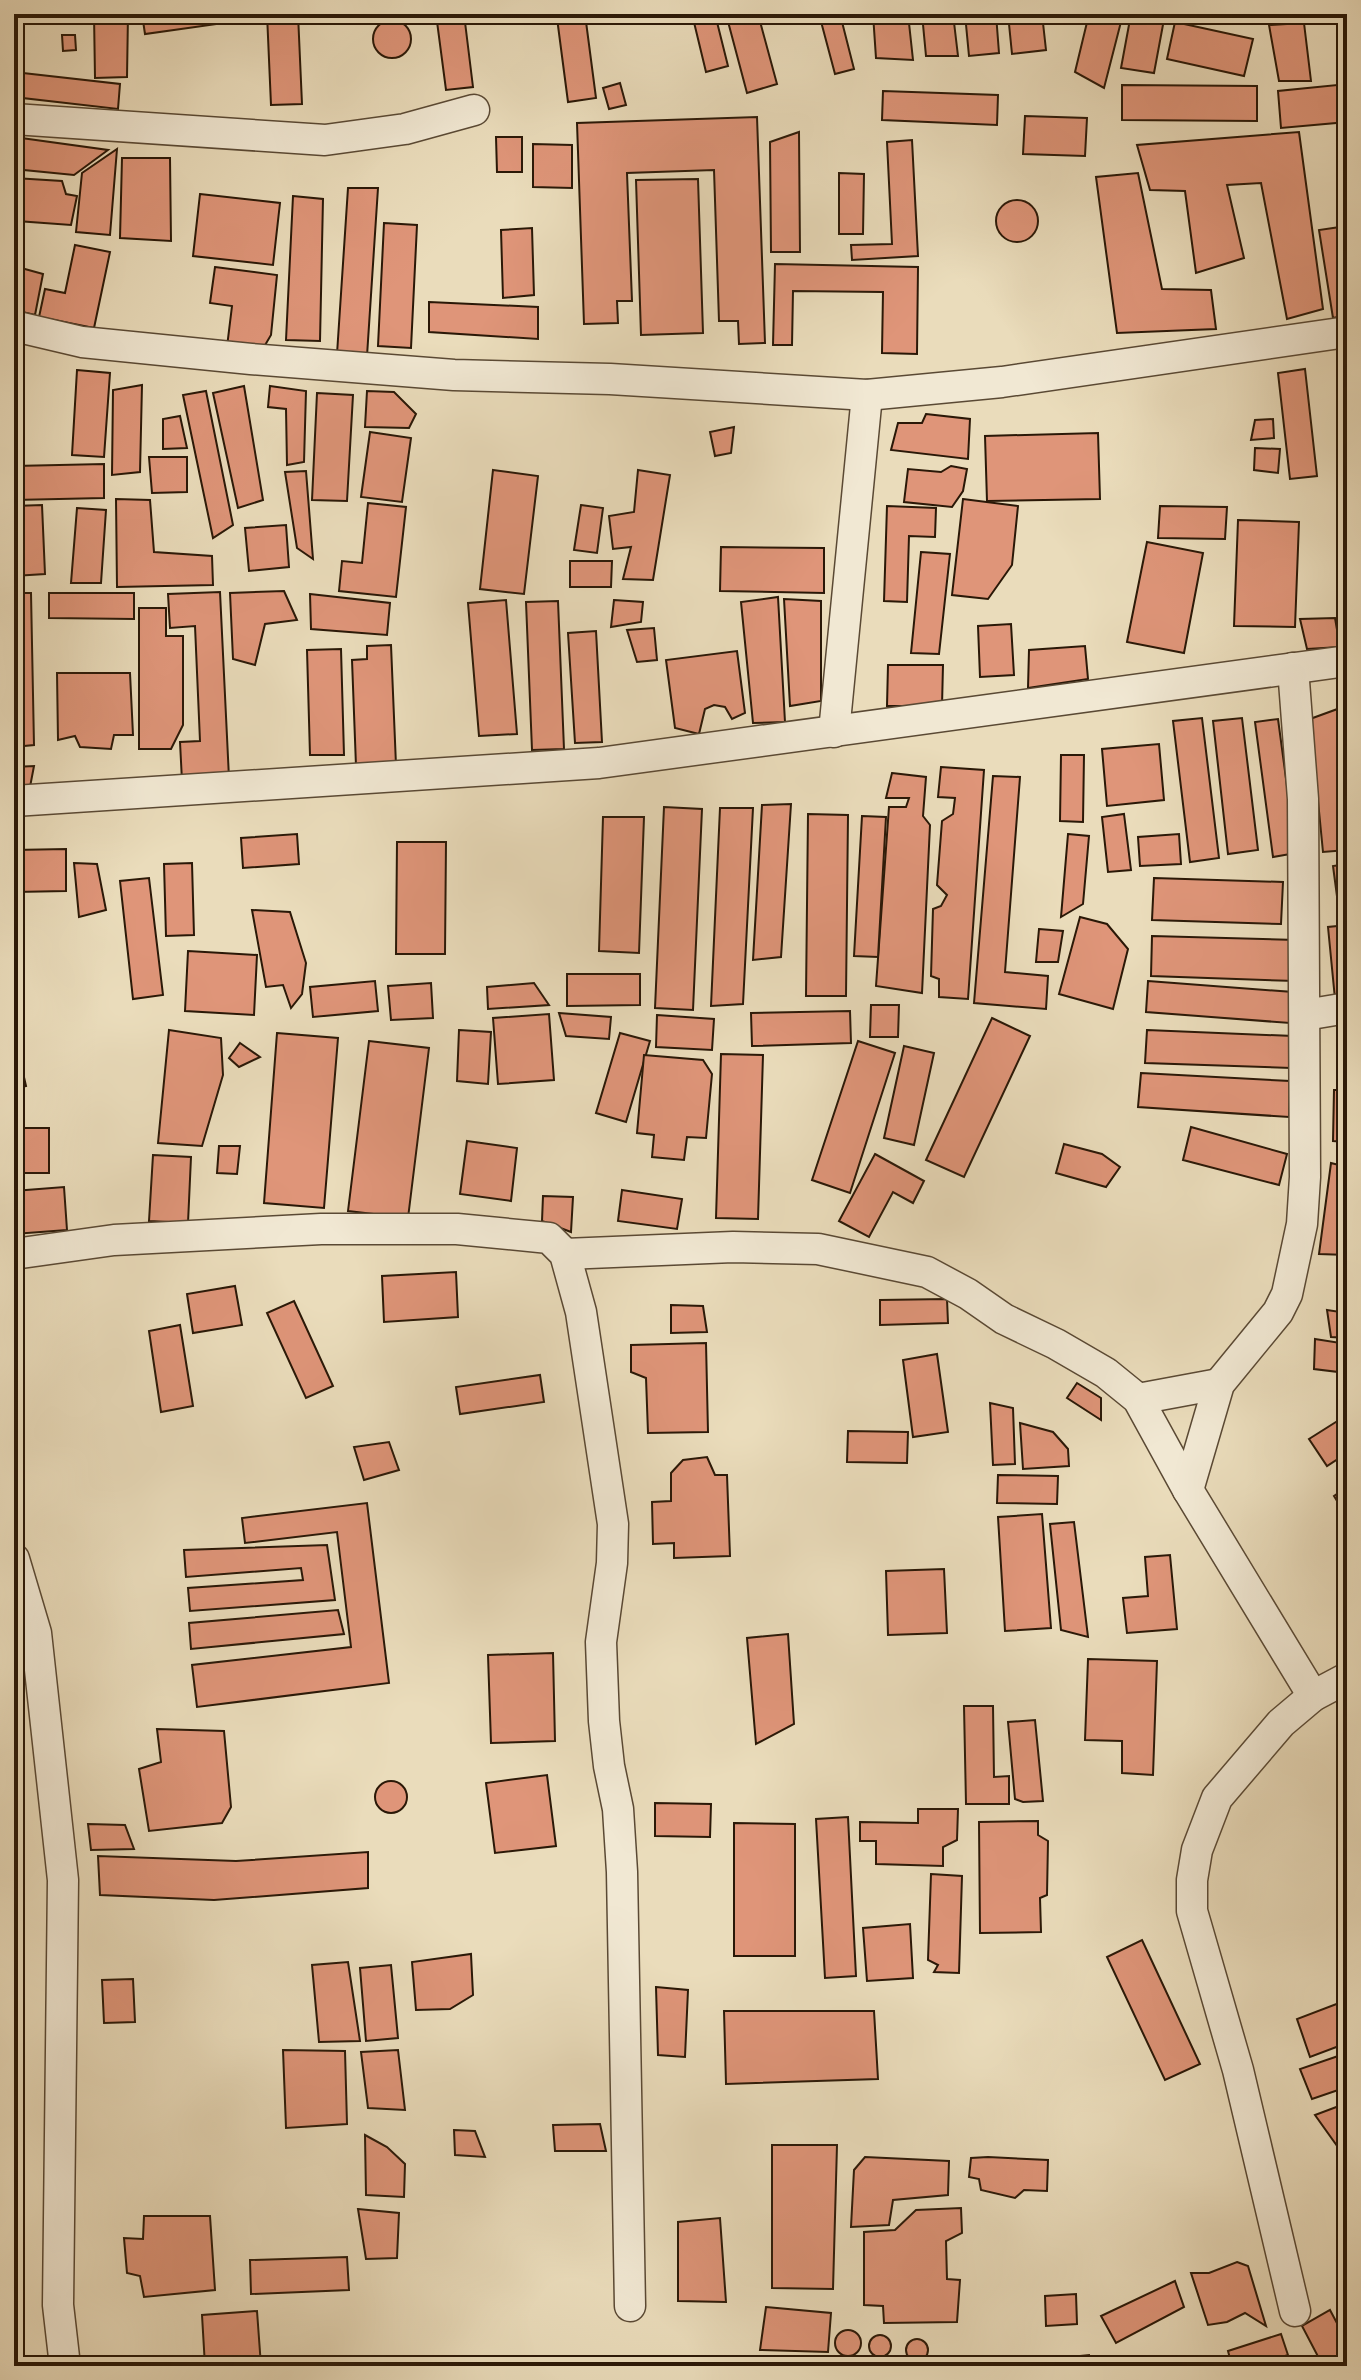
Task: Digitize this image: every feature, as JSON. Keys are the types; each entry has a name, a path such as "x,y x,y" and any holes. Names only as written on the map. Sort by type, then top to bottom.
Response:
{"street":[{"path":"14,119 325,140 405,129 474,110"},
{"path":"14,326 82,342 251,359 454,375 610,379 867,395 1002,382 1347,332"},
{"path":"834,732 867,395"},
{"path":"14,801 599,763 1347,661"},
{"path":"1188,1490 1219,1384 1278,1312 1287,1294 1302,1224 1305,1177 1303,799 1293,668"},
{"path":"1305,1015 1347,1008"},
{"path":"14,1254 146,1238 321,1229 457,1229 549,1238 565,1254 581,1312 613,1524 612,1563 601,1642 604,1721 618,1809 622,1872 630,2306"},
{"path":"565,1254 733,1247 818,1249 927,1272 958,1288 1004,1319 1106,1373 1138,1399 1188,1490 1313,1696"},
{"path":"1138,1399 1219,1384"},
{"path":"14,1559 36,1633 63,1880 58,2305 65,2366"},
{"path":"1295,2311 1238,2070 1192,1911 1192,1880 1197,1850 1217,1798 1281,1723 1313,1696 1347,1678"}],"building":[{"path":"94,14 128,14 127,77 95,78"},
{"path":"142,14 215,14 217,24 145,34"},
{"path":"267,14 298,14 302,104 271,105"},
{"path":"436,14 464,14 473,87 446,90"},
{"path":"506,14 524,14 525,21 506,23"},
{"path":"585,14 596,98 568,102 557,18"},
{"path":"692,14 715,14 728,66 706,72"},
{"path":"726,14 758,14 777,84 747,93"},
{"path":"819,14 840,14 854,69 835,74"},
{"path":"873,14 908,14 913,60 876,58"},
{"path":"922,14 953,14 958,56 926,56"},
{"path":"965,14 996,14 999,53 969,56"},
{"path":"1008,14 1042,14 1046,50 1012,54"},
{"path":"1089,14 1123,14 1104,88 1075,72"},
{"path":"1131,14 1165,14 1154,73 1121,68"},
{"path":"392,20 406,25 411,39 406,53 392,58 378,53 373,39 378,25"},
{"path":"1175,22 1253,39 1244,76 1167,59"},
{"path":"1304,23 1311,81 1279,81 1269,25"},
{"path":"62,35 75,35 76,50 63,51"},
{"path":"14,72 120,84 118,109 14,97"},
{"path":"620,83 626,105 609,109 603,88"},
{"path":"1347,84 1347,122 1281,128 1278,91"},
{"path":"1122,85 1257,86 1257,121 1122,120"},
{"path":"883,91 998,95 997,125 882,120"},
{"path":"1025,116 1087,118 1085,156 1023,154"},
{"path":"757,117 765,343 739,344 738,321 719,321 714,170 627,173 632,301 617,301 618,323 584,324 577,123"},
{"path":"799,132 800,252 771,252 770,142"},
{"path":"1299,132 1323,309 1287,319 1261,183 1227,185 1244,258 1196,273 1185,191 1150,190 1137,145"},
{"path":"14,137 108,150 74,175 14,169"},
{"path":"496,137 522,137 522,172 497,172"},
{"path":"912,140 918,256 852,260 851,245 892,244 887,142"},
{"path":"533,144 572,145 572,188 533,187"},
{"path":"117,149 110,235 76,232 82,173"},
{"path":"122,158 170,158 171,241 120,238"},
{"path":"839,173 864,174 863,234 839,234"},
{"path":"1138,173 1162,289 1211,290 1216,329 1117,333 1096,177"},
{"path":"14,178 62,181 66,194 77,196 71,225 17,221"},
{"path":"698,179 703,333 641,335 636,180"},
{"path":"348,188 378,188 367,356 337,354"},
{"path":"200,194 280,203 273,265 193,256"},
{"path":"293,196 323,199 320,341 286,340"},
{"path":"1017,200 1032,206 1038,221 1032,236 1017,242 1002,236 996,221 1002,206"},
{"path":"384,223 417,225 411,348 378,346"},
{"path":"1347,226 1347,315 1333,318 1319,230"},
{"path":"532,228 534,295 503,298 501,230"},
{"path":"75,245 110,252 94,328 39,317 45,289 65,293"},
{"path":"775,264 918,267 917,354 882,353 883,292 793,291 792,345 773,345"},
{"path":"14,266 43,274 35,315 14,310"},
{"path":"215,267 277,275 271,335 261,352 227,347 232,306 210,303"},
{"path":"429,302 538,307 538,339 429,332"},
{"path":"14,362 19,366 16,393 14,393"},
{"path":"1305,369 1317,476 1290,479 1278,373"},
{"path":"77,370 110,373 104,457 72,455"},
{"path":"142,385 140,472 112,475 113,390"},
{"path":"244,386 263,500 238,508 213,393"},
{"path":"270,386 306,391 304,462 287,465 286,409 268,407"},
{"path":"206,391 233,525 213,538 183,395"},
{"path":"367,391 394,392 416,414 409,428 365,427"},
{"path":"317,393 353,395 347,501 312,500"},
{"path":"926,414 970,419 968,459 891,450 898,423 922,423"},
{"path":"180,416 187,448 163,449 163,419"},
{"path":"1273,419 1274,438 1251,440 1255,420"},
{"path":"734,427 731,453 715,456 710,432"},
{"path":"370,432 411,438 402,502 361,497"},
{"path":"1098,433 1100,499 987,501 985,436"},
{"path":"1255,448 1280,449 1278,473 1254,470"},
{"path":"1347,455 1347,489 1343,490 1338,456"},
{"path":"149,457 187,457 187,492 152,493"},
{"path":"104,464 104,498 14,500 14,466"},
{"path":"951,466 967,469 963,491 952,507 904,502 908,469 941,472"},
{"path":"493,470 538,476 524,594 480,589"},
{"path":"638,470 670,475 653,580 623,579 631,547 613,549 609,516 634,512"},
{"path":"306,471 313,559 297,548 285,472"},
{"path":"116,499 150,500 154,552 212,556 213,585 117,587"},
{"path":"963,499 1018,506 1012,565 988,599 952,595"},
{"path":"368,503 406,507 396,597 339,591 342,561 362,563"},
{"path":"42,505 45,574 14,576 14,506"},
{"path":"581,505 603,508 597,553 574,550"},
{"path":"887,506 936,508 935,537 909,536 907,602 884,601"},
{"path":"1160,506 1227,507 1225,539 1158,538"},
{"path":"77,508 106,510 101,583 71,583"},
{"path":"1238,520 1299,522 1295,627 1234,626"},
{"path":"286,525 289,567 249,571 245,528"},
{"path":"1147,542 1203,553 1184,653 1127,642"},
{"path":"721,547 824,548 824,593 720,591"},
{"path":"921,552 950,554 939,654 911,653"},
{"path":"570,561 612,561 611,587 570,587"},
{"path":"284,591 297,620 265,624 255,665 233,659 230,593"},
{"path":"220,592 229,778 182,781 180,742 200,741 195,626 170,628 168,594"},
{"path":"14,593 31,593 34,745 14,747"},
{"path":"49,593 134,593 134,619 49,618"},
{"path":"310,594 390,603 387,635 311,629"},
{"path":"778,597 785,722 753,723 741,602"},
{"path":"784,599 821,601 821,701 790,706"},
{"path":"506,600 517,734 479,736 468,603"},
{"path":"614,600 643,602 641,622 611,627"},
{"path":"558,601 564,749 532,750 526,602"},
{"path":"139,608 166,608 166,636 183,636 183,725 171,749 139,749"},
{"path":"1335,618 1340,647 1307,649 1300,619"},
{"path":"1011,624 1014,675 980,677 978,626"},
{"path":"654,628 657,660 637,662 627,630"},
{"path":"596,631 602,742 575,743 568,633"},
{"path":"391,645 396,765 356,766 352,660 367,659 367,646"},
{"path":"1085,646 1088,679 1028,688 1029,650"},
{"path":"341,649 344,755 310,755 307,650"},
{"path":"737,651 745,713 732,719 725,707 714,705 705,709 699,734 675,728 666,660"},
{"path":"888,665 943,665 942,706 887,706"},
{"path":"57,673 130,673 133,735 114,735 111,749 80,747 75,736 58,740"},
{"path":"1343,707 1347,745 1347,850 1323,852 1310,719"},
{"path":"1202,718 1219,858 1190,862 1173,721"},
{"path":"1242,718 1258,850 1228,854 1213,721"},
{"path":"1278,719 1296,853 1273,857 1255,722"},
{"path":"1159,744 1164,800 1107,806 1102,749"},
{"path":"1061,755 1084,755 1083,822 1060,821"},
{"path":"34,766 30,787 14,788 14,767"},
{"path":"941,767 984,770 968,999 939,997 939,979 931,976 933,909 941,906 947,895 937,885 942,821 953,814 955,798 938,797"},
{"path":"892,773 926,777 923,816 930,825 922,993 876,986 889,807 906,807 909,798 886,798"},
{"path":"993,776 1020,777 1005,972 1048,976 1046,1009 974,1003"},
{"path":"791,804 781,957 753,960 762,805"},
{"path":"664,807 702,809 693,1010 655,1008"},
{"path":"720,808 753,808 743,1004 711,1006"},
{"path":"808,814 848,815 846,996 806,996"},
{"path":"1124,814 1131,870 1108,872 1102,817"},
{"path":"862,816 886,817 878,957 854,956"},
{"path":"603,817 644,817 639,953 599,951"},
{"path":"297,834 299,864 243,868 241,838"},
{"path":"1068,834 1089,836 1083,904 1061,917"},
{"path":"1179,834 1181,864 1140,866 1138,837"},
{"path":"397,842 446,842 445,954 396,954"},
{"path":"66,849 66,891 15,892 14,850"},
{"path":"74,863 97,864 106,910 79,917"},
{"path":"192,863 194,935 166,936 164,864"},
{"path":"1347,864 1347,903 1338,904 1333,866"},
{"path":"149,878 163,995 133,999 120,881"},
{"path":"1154,878 1283,882 1281,924 1152,920"},
{"path":"252,910 290,912 306,963 302,994 291,1008 283,985 266,987"},
{"path":"1080,917 1107,924 1128,949 1113,1009 1059,994"},
{"path":"1347,925 1347,998 1335,999 1328,927"},
{"path":"1039,929 1063,931 1058,962 1036,962"},
{"path":"1152,936 1296,940 1295,981 1151,976"},
{"path":"188,951 257,955 254,1015 185,1011"},
{"path":"567,974 640,974 640,1005 567,1006"},
{"path":"375,981 378,1011 313,1017 310,987"},
{"path":"1148,981 1293,992 1290,1023 1146,1012"},
{"path":"431,983 433,1018 391,1020 388,986"},
{"path":"534,983 549,1005 488,1009 487,987"},
{"path":"871,1005 899,1005 898,1037 870,1037"},
{"path":"850,1011 851,1043 752,1046 751,1013"},
{"path":"559,1013 611,1017 609,1039 566,1036"},
{"path":"549,1014 554,1080 498,1084 493,1018"},
{"path":"657,1015 714,1019 712,1050 656,1047"},
{"path":"992,1018 1030,1036 964,1177 926,1160"},
{"path":"169,1030 221,1038 223,1075 202,1146 158,1143"},
{"path":"459,1030 491,1032 488,1084 457,1081"},
{"path":"1147,1030 1293,1036 1291,1068 1145,1063"},
{"path":"277,1033 338,1038 324,1208 264,1203"},
{"path":"620,1033 650,1041 626,1122 596,1113"},
{"path":"369,1041 429,1048 408,1218 348,1211"},
{"path":"858,1041 895,1053 850,1193 812,1180"},
{"path":"14,1043 26,1086 14,1089"},
{"path":"240,1043 260,1057 239,1067 229,1058"},
{"path":"904,1046 934,1053 914,1145 884,1138"},
{"path":"721,1054 763,1055 758,1219 716,1218"},
{"path":"644,1055 703,1060 712,1074 706,1138 687,1137 684,1160 652,1157 654,1135 637,1133"},
{"path":"1141,1073 1290,1081 1289,1117 1138,1107"},
{"path":"1334,1090 1347,1090 1347,1142 1333,1141"},
{"path":"1191,1127 1287,1154 1279,1185 1183,1160"},
{"path":"14,1128 49,1128 49,1173 14,1173"},
{"path":"467,1141 517,1148 511,1201 460,1194"},
{"path":"1064,1144 1102,1154 1120,1167 1106,1187 1056,1173"},
{"path":"219,1146 240,1146 237,1174 217,1173"},
{"path":"875,1154 924,1181 913,1203 893,1192 869,1237 839,1221"},
{"path":"153,1155 191,1157 188,1223 149,1221"},
{"path":"1331,1163 1347,1167 1347,1255 1319,1254"},
{"path":"64,1187 67,1230 14,1234 14,1191"},
{"path":"622,1190 682,1199 677,1229 618,1221"},
{"path":"543,1196 573,1197 571,1232 542,1221"},
{"path":"456,1272 458,1317 384,1322 382,1276"},
{"path":"235,1286 242,1325 193,1333 187,1294"},
{"path":"947,1299 948,1323 880,1325 880,1300"},
{"path":"294,1301 333,1386 306,1398 267,1313"},
{"path":"671,1305 703,1306 707,1332 671,1333"},
{"path":"1327,1310 1347,1313 1347,1338 1331,1337"},
{"path":"180,1325 193,1406 161,1412 149,1331"},
{"path":"1315,1339 1347,1344 1347,1373 1314,1369"},
{"path":"706,1343 708,1432 648,1433 646,1378 631,1372 631,1345"},
{"path":"937,1354 948,1432 913,1437 903,1360"},
{"path":"540,1375 544,1402 460,1414 456,1387"},
{"path":"1077,1383 1101,1398 1101,1420 1067,1398"},
{"path":"990,1403 1013,1408 1015,1464 993,1465"},
{"path":"1347,1415 1347,1453 1327,1466 1309,1439"},
{"path":"1020,1423 1053,1432 1068,1449 1069,1466 1023,1469"},
{"path":"848,1431 908,1432 907,1463 847,1462"},
{"path":"389,1442 399,1470 364,1480 354,1447"},
{"path":"707,1457 715,1475 727,1475 730,1556 674,1558 674,1543 653,1544 652,1502 671,1501 671,1473 683,1460"},
{"path":"998,1475 1058,1476 1057,1504 997,1503"},
{"path":"1347,1487 1347,1517 1334,1496"},
{"path":"367,1503 389,1683 197,1707 192,1665 351,1647 337,1532 245,1543 242,1518"},
{"path":"1042,1514 1051,1628 1005,1631 998,1517"},
{"path":"1074,1522 1088,1637 1061,1630 1050,1524"},
{"path":"327,1545 335,1600 190,1611 188,1588 303,1580 301,1568 186,1577 184,1550"},
{"path":"1170,1555 1177,1629 1127,1633 1123,1598 1148,1596 1145,1557"},
{"path":"944,1569 947,1633 888,1635 886,1571"},
{"path":"338,1610 344,1634 191,1649 189,1623"},
{"path":"788,1634 794,1724 756,1744 747,1638"},
{"path":"553,1653 555,1741 491,1743 488,1655"},
{"path":"1088,1659 1157,1661 1153,1775 1122,1773 1122,1741 1085,1740"},
{"path":"964,1706 993,1706 994,1777 1009,1776 1009,1804 966,1804"},
{"path":"1035,1720 1043,1801 1023,1802 1015,1799 1008,1722"},
{"path":"157,1729 224,1731 231,1807 222,1823 149,1831 139,1769 161,1762"},
{"path":"547,1775 556,1846 495,1853 486,1783"},
{"path":"391,1781 402,1786 407,1797 402,1808 391,1813 380,1808 375,1797 380,1786"},
{"path":"655,1803 711,1804 710,1837 655,1836"},
{"path":"918,1809 958,1809 957,1840 943,1847 943,1866 876,1864 876,1841 860,1841 860,1822 918,1823"},
{"path":"848,1817 856,1976 825,1978 816,1819"},
{"path":"1038,1821 1038,1835 1048,1841 1047,1895 1040,1898 1041,1932 980,1933 979,1822"},
{"path":"734,1823 795,1824 795,1956 734,1956"},
{"path":"88,1824 125,1825 134,1849 91,1850"},
{"path":"368,1852 368,1888 214,1900 100,1895 98,1856 236,1861"},
{"path":"931,1874 962,1876 959,1973 934,1972 938,1965 928,1960"},
{"path":"14,1888 19,1888 17,1957 14,1957"},
{"path":"910,1924 913,1978 867,1981 863,1928"},
{"path":"1142,1940 1200,2064 1165,2080 1107,1957"},
{"path":"471,1954 473,1995 450,2009 416,2010 412,1962"},
{"path":"348,1962 360,2041 319,2042 312,1965"},
{"path":"391,1965 398,2038 366,2041 360,1968"},
{"path":"133,1979 135,2022 104,2023 102,1980"},
{"path":"656,1987 688,1990 685,2057 658,2055"},
{"path":"1347,2000 1347,2043 1310,2057 1297,2019"},
{"path":"724,2011 874,2011 878,2079 726,2084"},
{"path":"283,2050 345,2051 347,2124 286,2128"},
{"path":"398,2050 405,2110 368,2108 361,2052"},
{"path":"1347,2053 1347,2087 1312,2099 1300,2069"},
{"path":"1347,2103 1347,2147 1340,2150 1315,2115"},
{"path":"600,2124 606,2151 555,2151 553,2125"},
{"path":"454,2130 475,2131 485,2157 455,2155"},
{"path":"365,2135 387,2147 405,2164 404,2197 366,2195"},
{"path":"772,2145 837,2145 833,2289 772,2288"},
{"path":"865,2157 949,2161 948,2195 893,2200 889,2225 851,2227 854,2170"},
{"path":"971,2158 1048,2160 1047,2191 1024,2190 1015,2198 981,2190 979,2179 969,2177"},
{"path":"961,2208 962,2233 946,2241 947,2279 960,2280 957,2322 884,2323 883,2306 864,2305 864,2232 895,2230 916,2210"},
{"path":"358,2209 399,2213 397,2258 366,2259"},
{"path":"144,2216 210,2216 215,2290 144,2297 140,2276 127,2273 124,2238 143,2239"},
{"path":"720,2218 726,2302 678,2301 678,2222"},
{"path":"347,2257 349,2290 251,2294 250,2260"},
{"path":"1237,2262 1248,2266 1266,2326 1245,2313 1227,2322 1208,2325 1191,2273 1209,2273"},
{"path":"1175,2281 1184,2307 1116,2343 1101,2316"},
{"path":"1076,2294 1077,2324 1046,2326 1045,2296"},
{"path":"766,2307 831,2313 828,2352 760,2350"},
{"path":"1330,2310 1347,2342 1347,2366 1323,2366 1302,2326"},
{"path":"257,2311 261,2366 205,2366 202,2315"},
{"path":"848,2330 857,2334 861,2343 857,2352 848,2356 839,2352 835,2343 839,2334"},
{"path":"1281,2334 1288,2355 1254,2366 1232,2366 1228,2351"},
{"path":"880,2335 888,2338 891,2346 888,2354 880,2357 872,2354 869,2346 872,2338"},
{"path":"917,2339 925,2342 928,2350 925,2358 917,2361 909,2358 906,2350 909,2342"},
{"path":"18,2345 23,2366 14,2366 14,2346"},
{"path":"1089,2355 1090,2366 1022,2366 1021,2362"}]}
